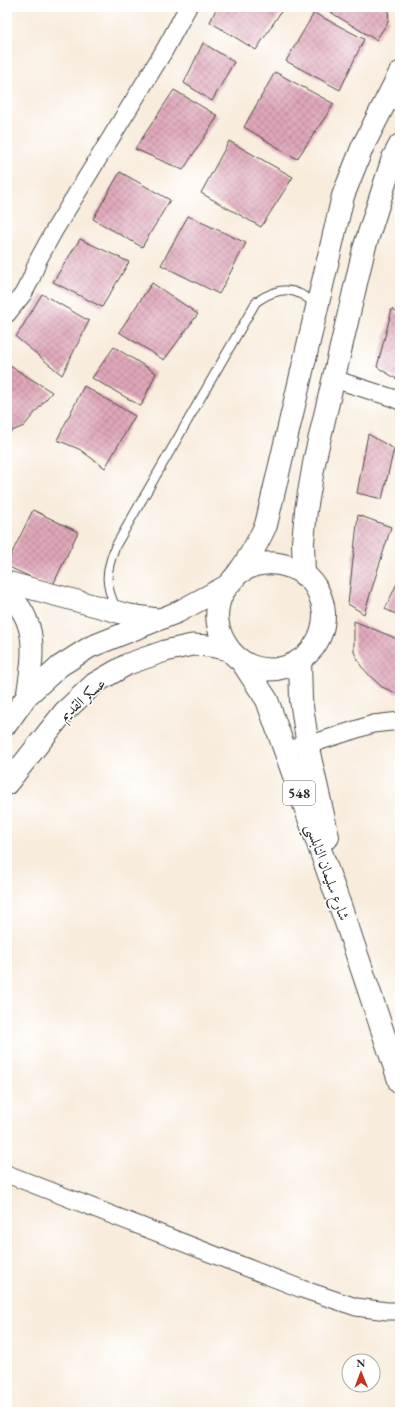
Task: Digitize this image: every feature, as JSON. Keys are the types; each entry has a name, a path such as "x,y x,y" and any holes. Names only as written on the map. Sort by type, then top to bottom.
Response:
{"main road":[{"path":"232,580 254,565 271,563 288,566 304,575 316,588 323,605 324,623 319,640 308,655 293,665 276,669 258,668 236,656 221,636 217,619 219,602 232,580 255,549 266,525 344,196 362,148 400,73"},
{"path":"304,575 303,542 306,510 315,458 364,249 393,158 400,145"},
{"name":"شارع سليمان النابلسي","path":"236,656 267,700 348,928 400,1083"},
{"name":"شارع سليمان النابلسي","path":"300,660 301,700 308,745 348,928"}],"street":[{"path":"7,314 23,294 48,241 164,51 188,7"},
{"path":"334,379 400,401"},
{"path":"7,724 27,696 60,666 90,647 178,612 232,580"},
{"path":"7,582 129,615 158,619"},
{"path":"7,593 21,608 29,623 33,641 33,659 27,696"},
{"name":"عسكر القديم","path":"7,784 64,712 95,683 128,664 165,651 192,645 210,646 236,656"},
{"path":"284,750 308,745 373,724 400,721"},
{"path":"7,1174 295,1286 356,1307 400,1311"}],"lane":[{"path":"118,612 111,598 107,580 108,567 115,547 256,302 269,294 282,290 297,292 307,297 317,307"}],"building":[{"path":"217,7 284,7 256,50 210,22"},
{"path":"322,7 389,7 388,22 376,40"},
{"path":"314,13 364,39 340,90 286,61"},
{"path":"203,43 234,62 212,101 184,83"},
{"path":"275,72 334,104 297,159 244,127"},
{"path":"174,90 218,116 183,170 135,149"},
{"path":"229,141 293,177 261,227 201,193"},
{"path":"120,172 170,200 142,247 93,219"},
{"path":"188,216 246,243 219,294 161,265"},
{"path":"80,239 129,262 102,307 53,282"},
{"path":"152,283 198,314 164,360 119,332"},
{"path":"42,294 89,321 62,375 16,337"},
{"path":"392,309 400,315 400,381 377,367"},
{"path":"114,347 156,373 141,406 92,378"},
{"path":"7,364 52,392 24,426 7,433"},
{"path":"84,386 135,416 105,468 79,449 57,440"},
{"path":"368,434 394,449 382,499 357,493"},
{"path":"33,510 78,532 52,587 7,566 7,563"},
{"path":"358,515 391,527 364,614 348,604"},
{"path":"400,577 400,616 385,609"},
{"path":"354,621 400,640 400,688 398,694 382,687 361,666 354,652"}]}
